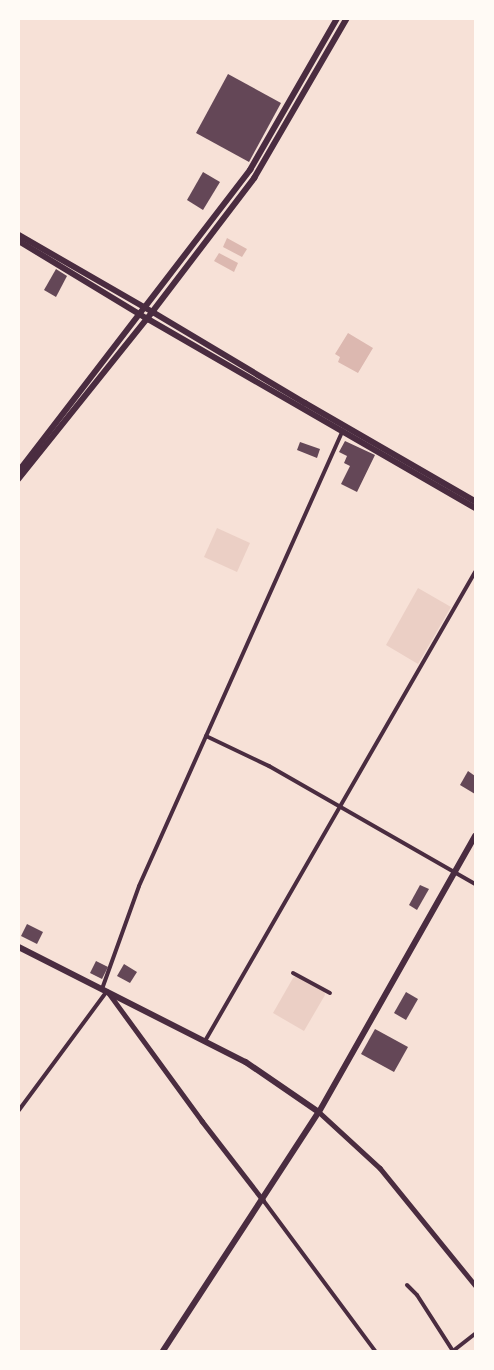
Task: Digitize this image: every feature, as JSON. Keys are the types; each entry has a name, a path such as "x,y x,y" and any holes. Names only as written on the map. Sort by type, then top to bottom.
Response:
{"main road":[{"path":"19,471 250,170 337,19"},
{"path":"19,478 148,319 255,178 347,19"},
{"path":"19,235 475,501"},
{"path":"19,241 139,314 475,508"},
{"path":"163,1351 319,1112 475,836"},
{"path":"19,947 246,1062 319,1112"}],"street":[{"path":"19,1110 105,990 139,886 343,431"},
{"path":"205,1041 475,572"},
{"path":"206,736 269,766 475,884"},
{"path":"293,973 330,993"},
{"path":"105,990 375,1351"},
{"path":"319,1112 380,1168 475,1284"},
{"path":"407,1285 417,1295 453,1351 475,1334"}],"shaded area":[{"path":"227,238 247,249 242,257 223,247"},
{"path":"219,253 238,263 234,272 214,261"},
{"path":"348,333 373,348 358,373 338,362 340,357 335,354"},
{"path":"217,528 250,543 237,572 204,557"},
{"path":"418,588 451,607 418,664 386,645"},
{"path":"296,976 324,991 325,995 304,1031 273,1013"}],"building":[{"path":"228,74 281,103 249,162 196,133"},
{"path":"203,172 220,182 203,210 187,200"},
{"path":"56,269 67,276 56,297 44,290"},
{"path":"345,441 375,455 357,492 341,484 350,466 344,463 347,456 339,452"},
{"path":"300,442 320,449 317,458 297,450"},
{"path":"468,771 475,776 475,794 460,785"},
{"path":"420,885 429,889 417,910 409,905"},
{"path":"27,924 43,932 37,944 21,936"},
{"path":"96,961 108,967 102,979 90,973"},
{"path":"124,964 137,972 130,983 117,976"},
{"path":"406,992 418,999 406,1020 394,1013"},
{"path":"375,1029 408,1047 394,1072 361,1054"}]}
